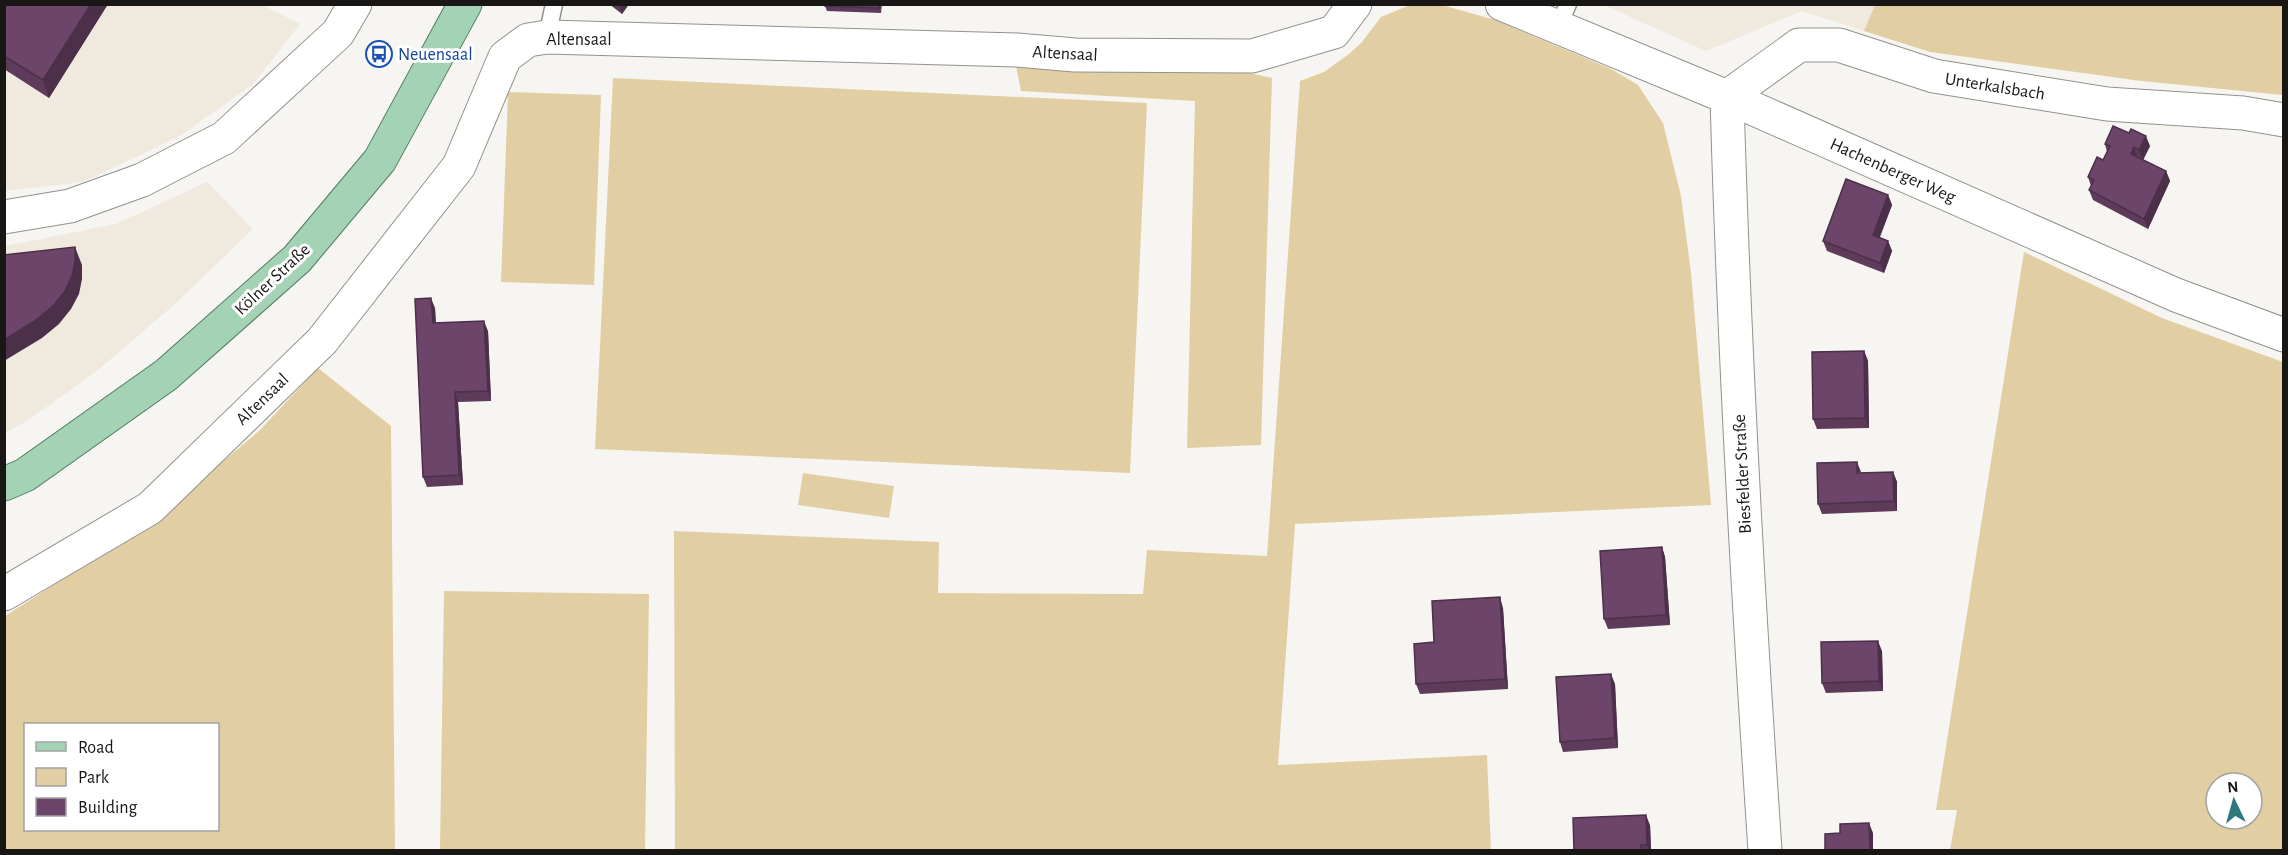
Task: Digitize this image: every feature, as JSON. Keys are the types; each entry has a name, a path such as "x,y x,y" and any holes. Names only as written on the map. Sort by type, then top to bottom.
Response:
{"main road":[{"name":"Kölner Straße","path":"4,484 25,475 166,375 297,259 380,160 465,4"}],"street":[{"path":"4,217 70,206 132,184 224,138 339,33 355,4"},
{"name":"Altensaal","path":"4,594 150,508 322,341 459,166 505,57 528,40 547,37 1017,50 1075,55 1252,56 1334,32 1355,4"},
{"name":"Hachenberger Weg","path":"1502,4 1563,16 1727,97 2176,295 2283,335"},
{"name":"Unterkalsbach","path":"1727,97 1799,45 1839,45 1946,78 2107,104 2243,113 2283,120"},
{"name":"Biesfelder Straße","path":"1727,97 1731,253 1747,574 1765,850"}],"lane":[{"path":"547,37 554,4"}],"shaded area":[{"path":"4,5 262,5 300,24 253,84 180,136 83,182 5,191"},
{"path":"1604,5 1875,5 1864,31 1802,11 1706,51"},
{"path":"207,182 253,229 176,303 97,371 27,421 5,433 5,246 116,224"}],"green space":[{"path":"1410,5 1442,5 1495,20 1611,69 1638,85 1663,123 1681,196 1691,273 1711,505 1295,524 1278,765 1487,755 1491,850 675,850 674,531 939,542 938,593 1143,594 1147,550 1267,556 1300,81 1324,72 1349,54 1362,42 1381,17"},
{"path":"1875,5 2283,5 2283,95 2141,81 1930,52 1864,31"},
{"path":"1015,61 1232,69 1272,78 1261,445 1187,448 1195,101 1021,91"},
{"path":"613,78 1147,103 1130,473 595,449"},
{"path":"508,92 601,95 594,285 501,282"},
{"path":"2024,252 2162,318 2283,362 2283,850 1950,850 1957,810 1936,810"},
{"path":"318,368 391,426 395,850 5,850 5,616 105,552 195,485 260,430"},
{"path":"803,473 894,486 889,518 798,505"},
{"path":"444,591 649,594 645,850 440,850"}],"building":[{"path":"4,4 91,4 43,80 4,56"},
{"path":"825,4 879,4 879,8 825,6"},
{"path":"2113,126 2129,133 2131,129 2146,136 2139,150 2134,147 2131,154 2166,171 2144,219 2089,190 2094,180 2088,177 2097,157 2103,160 2110,146 2105,144"},
{"path":"1846,179 1888,195 1873,235 1888,241 1880,263 1823,241"},
{"path":"75,247 72,276 65,291 53,306 36,320 4,340 4,255"},
{"path":"431,298 433,323 484,321 488,391 455,392 459,475 423,477 415,299"},
{"path":"1864,351 1865,418 1813,419 1812,352"},
{"path":"1857,462 1857,473 1893,472 1894,501 1818,504 1817,463"},
{"path":"1662,547 1666,615 1604,619 1600,551"},
{"path":"1500,597 1505,679 1416,684 1414,644 1434,642 1432,601"},
{"path":"1878,641 1879,681 1822,683 1821,642"},
{"path":"1611,674 1615,738 1560,742 1556,677"},
{"path":"1646,815 1647,845 1641,845 1641,850 1574,850 1573,818"},
{"path":"1869,823 1870,850 1825,850 1825,834 1840,833 1840,824"}],"place":[{"name":"Neuensaal","path":"379,54"}]}
